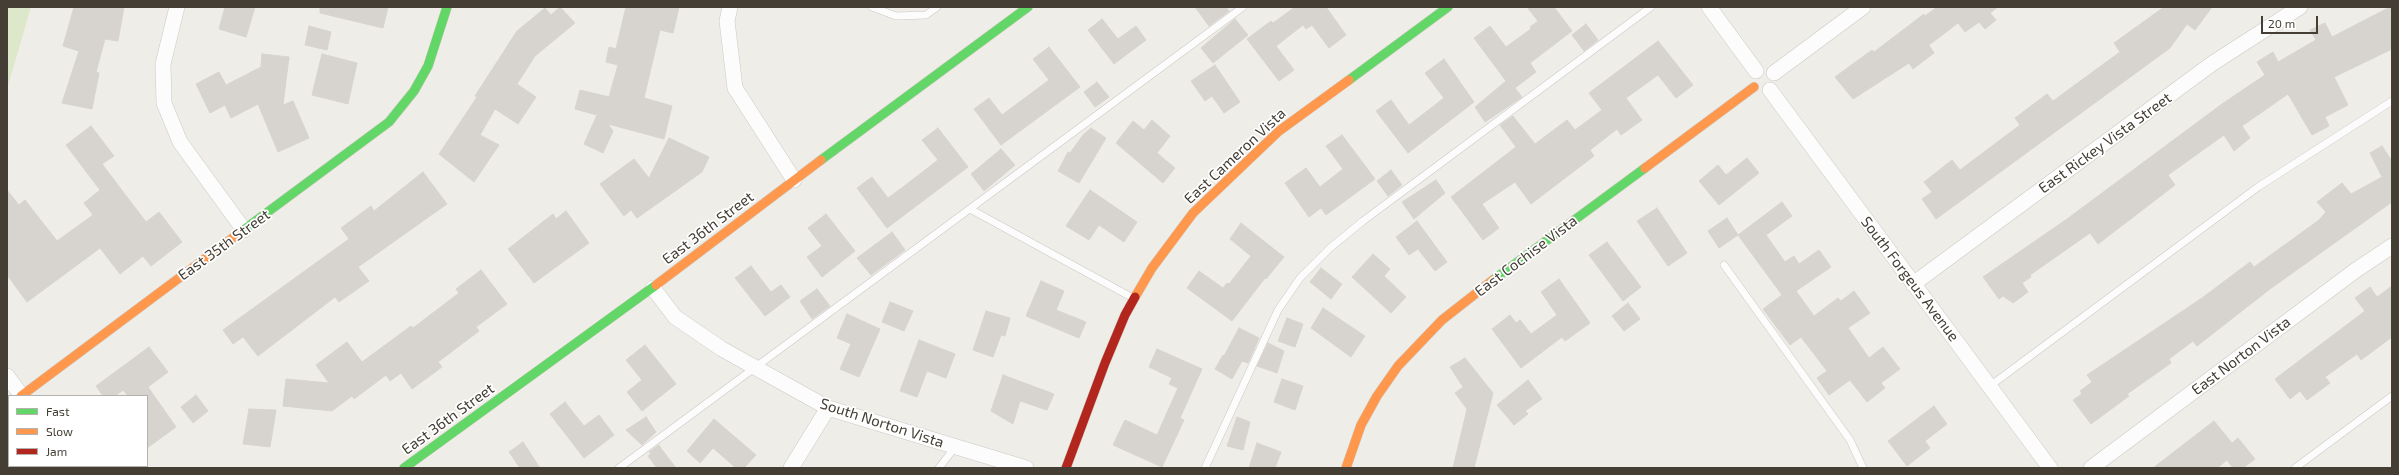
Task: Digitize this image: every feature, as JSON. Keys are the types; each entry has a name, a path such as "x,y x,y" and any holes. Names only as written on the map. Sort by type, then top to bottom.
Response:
{"street":[{"path":"177,7 163,64 164,103 180,142 244,230"},
{"name":"East 35th Street","path":"23,395 389,122 418,85 428,66 447,7"},
{"path":"730,7 728,21 734,88 794,180"},
{"name":"East 36th Street","path":"404,468 653,288 794,180 1028,7"},
{"name":"East Cameron Vista","path":"1066,468 1105,363 1135,299 1152,268 1193,213 1230,175 1279,131 1448,7"},
{"path":"1709,7 1756,71"},
{"path":"1774,73 1863,7"},
{"name":"East Rickey Vista Street","path":"1913,284 2213,63 2297,8"},
{"path":"1767,68 1774,73 1776,81 1770,90 1762,92 1754,87 1752,78 1756,71 1767,68"},
{"name":"East Cochise Vista","path":"1346,468 1361,425 1377,396 1398,366 1442,320 1488,284 1754,87"},
{"name":"South Forgeus Avenue","path":"1770,90 2050,468"},
{"name":"East Norton Vista","path":"2091,468 2356,270 2392,246"},
{"name":"South Norton Vista","path":"653,288 675,317 754,368 828,408 1026,468"},
{"path":"7,376 21,395"},
{"path":"791,468 828,408"}],"lane":[{"path":"872,7 896,16 926,15 937,7"},
{"path":"619,468 1244,7"},
{"path":"1205,468 1278,310 1310,268 1330,248 1363,221 1651,7"},
{"path":"1990,386 2258,187 2392,101"},
{"path":"970,209 1135,299"},
{"path":"1724,265 1850,440 1863,468"},
{"path":"2295,468 2392,396"},
{"path":"939,468 955,446"}],"green space":[{"path":"7,7 31,7 7,89"}],"building":[{"path":"74,7 124,7 118,41 105,39 96,72 99,73 92,109 62,103 79,51 63,46"},
{"path":"225,7 255,7 246,37 219,29"},
{"path":"320,7 388,7 383,28 320,13"},
{"path":"560,7 575,23 535,56 517,84 536,97 518,124 495,109 480,135 499,145 474,182 439,154 477,97 475,96 517,31 545,8 551,15"},
{"path":"626,7 679,7 673,33 660,30 644,98 672,106 664,139 608,124 613,131 603,153 584,144 597,115 575,109 580,90 609,97 618,65 606,62 609,47 616,49"},
{"path":"1195,7 1226,7 1229,11 1209,26"},
{"path":"1295,7 1326,7 1346,35 1329,48 1312,25 1306,29 1303,25 1276,46 1294,70 1279,81 1247,39 1271,21 1273,23"},
{"path":"1527,7 1554,7 1572,31 1530,63 1536,72 1515,88 1522,97 1485,122 1475,107 1506,81 1474,38 1490,26 1506,47 1531,29 1530,27 1538,21"},
{"path":"1937,7 1998,7 1990,13 1996,20 1985,29 1979,22 1965,32 1958,23 1929,45 1934,53 1913,69 1909,63 1853,99 1835,77 1872,50 1874,52 1924,14 1925,16"},
{"path":"2164,7 2212,7 2195,30 2187,24 2170,48 1936,219 1922,199 1932,192 1924,182 1952,160 1960,170 2020,125 2015,118 2047,94 2053,101 2120,52 2114,43"},
{"path":"2392,7 2392,49 2334,77 2348,105 2325,117 2329,126 2312,135 2288,94 2242,126 2250,138 2234,151 2224,135 2168,175 2175,185 2098,244 2090,233 2030,275 2031,277 2022,283 2028,292 2013,303 2003,296 1999,299 1983,277 2067,219 2222,104 2265,75 2257,62 2273,52 2278,62 2316,40 2310,30 2325,23 2332,37"},
{"path":"1102,19 1118,39 1136,26 1146,40 1114,64 1088,30"},
{"path":"1235,19 1248,35 1213,63 1201,48"},
{"path":"1586,24 1598,40 1584,51 1572,35"},
{"path":"309,26 331,32 327,50 305,45"},
{"path":"1658,41 1693,85 1676,98 1658,75 1626,98 1642,120 1621,135 1617,129 1590,150 1594,156 1531,204 1515,182 1482,204 1499,228 1483,240 1451,197 1516,147 1500,125 1513,116 1535,144 1567,120 1575,130 1602,110 1589,93"},
{"path":"1049,47 1080,87 1001,145 974,109 989,98 1002,115 1049,80 1033,59"},
{"path":"262,54 289,57 283,105 293,101 309,138 278,152 258,104 231,118 225,105 210,113 196,84 219,72 226,85 261,67"},
{"path":"322,54 357,63 348,104 312,95"},
{"path":"1444,59 1474,102 1408,153 1376,111 1391,100 1409,125 1444,98 1425,73"},
{"path":"1215,65 1240,102 1224,113 1212,96 1205,101 1191,81"},
{"path":"1097,82 1109,97 1095,107 1084,92"},
{"path":"1152,120 1170,136 1157,153 1175,168 1163,183 1116,143 1133,121 1144,130"},
{"path":"91,126 114,156 102,164 146,222 159,212 182,242 151,266 143,256 120,274 100,248 27,302 7,275 7,190 19,205 25,200 57,241 93,215 84,203 100,190 66,145"},
{"path":"938,128 968,167 887,228 857,188 872,177 888,198 903,187 938,160 922,140"},
{"path":"1091,128 1106,138 1079,183 1058,171 1068,152 1070,153 1083,135"},
{"path":"1342,135 1375,179 1326,215 1321,208 1309,217 1285,183 1306,168 1320,187 1343,169 1326,146"},
{"path":"669,138 709,157 702,172 637,218 631,210 624,216 600,184 634,159 649,178"},
{"path":"2382,146 2392,161 2392,202 2270,289 2197,346 2193,341 2169,359 2171,363 2127,394 2129,396 2091,424 2073,400 2082,394 2080,391 2092,382 2087,375 2202,298 2250,262 2254,267 2319,220 2326,212 2317,202 2342,183 2351,194 2382,177 2370,153"},
{"path":"1001,149 1015,165 984,191 971,174"},
{"path":"1747,158 1759,173 1719,205 1699,181 1718,165 1726,175"},
{"path":"1391,170 1402,185 1388,196 1377,181"},
{"path":"423,172 447,204 358,267 369,281 339,302 335,297 258,356 243,337 233,344 223,330 349,239 341,228 371,206 374,211"},
{"path":"1436,180 1445,193 1414,219 1402,202"},
{"path":"1090,190 1137,222 1124,242 1099,225 1089,240 1066,226"},
{"path":"1782,202 1792,216 1766,235 1785,262 1794,256 1799,264 1819,250 1831,267 1796,291 1814,316 1838,298 1841,301 1854,291 1870,313 1848,328 1869,358 1883,347 1900,369 1881,383 1885,388 1867,402 1850,380 1829,395 1817,378 1827,371 1801,337 1790,345 1763,309 1782,295 1738,235"},
{"path":"1657,208 1687,253 1668,266 1637,221"},
{"path":"566,211 589,243 534,283 508,249 553,214 556,219"},
{"path":"826,214 855,251 822,277 807,257 822,246 808,228"},
{"path":"1727,218 1738,235 1719,248 1708,231"},
{"path":"1417,221 1447,262 1435,271 1418,249 1409,255 1396,237"},
{"path":"1241,223 1284,257 1266,279 1265,278 1232,321 1187,288 1199,271 1223,288 1227,283 1229,284 1251,256 1230,239"},
{"path":"892,232 905,250 871,275 857,258"},
{"path":"1607,242 1641,287 1623,301 1589,255"},
{"path":"1373,254 1390,269 1384,276 1406,297 1391,313 1352,277"},
{"path":"751,266 771,292 781,285 790,297 765,316 735,278"},
{"path":"1321,268 1342,284 1331,299 1310,282"},
{"path":"481,270 507,304 476,327 479,331 438,362 442,367 412,389 401,373 390,381 386,375 354,399 352,396 332,411 283,406 286,379 329,383 316,365 347,342 362,362 411,326 413,328 459,293 456,289"},
{"path":"1559,279 1590,323 1565,341 1562,337 1521,368 1492,329 1510,315 1516,323 1520,320 1531,334 1557,315 1541,292"},
{"path":"1041,281 1064,291 1056,310 1086,322 1079,338 1026,316"},
{"path":"2392,286 2392,337 2361,360 2357,354 2325,377 2330,383 2307,400 2300,391 2290,399 2275,379 2365,311 2355,298 2370,287 2377,297"},
{"path":"817,289 830,306 812,319 800,301"},
{"path":"890,302 913,311 904,331 882,322"},
{"path":"1628,303 1640,319 1624,331 1612,316"},
{"path":"1323,308 1365,336 1351,357 1311,328"},
{"path":"986,311 1010,318 1005,336 1001,335 993,357 973,350"},
{"path":"847,314 880,329 859,377 840,369 851,344 837,338"},
{"path":"1287,318 1303,324 1295,347 1278,341"},
{"path":"1239,328 1259,338 1248,363 1242,361 1232,379 1215,369"},
{"path":"919,340 955,354 946,378 927,371 917,397 900,391"},
{"path":"1268,343 1284,351 1277,373 1257,366"},
{"path":"645,345 676,384 642,411 627,392 642,380 626,360"},
{"path":"149,347 168,372 148,387 176,427 148,447 148,395 127,395 123,390 116,395 102,395 96,386"},
{"path":"1157,349 1202,369 1180,418 1184,420 1162,467 1113,445 1125,420 1157,435 1178,388 1169,384 1172,378 1149,367"},
{"path":"1465,358 1493,393 1474,468 1453,468 1467,409 1455,393 1463,387 1450,367"},
{"path":"1003,375 1054,394 1047,410 1020,401 1013,424 991,411"},
{"path":"1282,379 1303,386 1295,410 1274,402"},
{"path":"1528,380 1542,399 1525,411 1528,414 1514,425 1497,405"},
{"path":"196,395 208,411 193,423 181,407"},
{"path":"565,402 584,426 599,415 614,435 584,458 550,414"},
{"path":"1934,406 1947,424 1925,441 1930,448 1907,466 1888,441"},
{"path":"249,409 276,410 270,447 243,444"},
{"path":"646,417 656,432 642,445 626,430"},
{"path":"1237,417 1250,422 1243,450 1227,446"},
{"path":"714,419 756,455 744,468 736,468 713,448 700,463 687,451"},
{"path":"2214,421 2232,443 2238,438 2255,459 2243,468 2233,468 2227,460 2217,468 2153,468"},
{"path":"523,442 540,468 520,468 509,452"},
{"path":"1257,443 1281,452 1275,468 1249,468"},
{"path":"659,445 676,468 657,468 648,456 651,454 649,452"}],"traffic: fast":[{"path":"238,234 389,122 414,91 428,66 447,7"},
{"path":"821,160 1028,7"},
{"path":"1349,80 1448,7"},
{"path":"1493,280 1645,168"},
{"path":"404,468 656,285"}],"traffic: slow":[{"path":"1135,297 1152,268 1193,213 1279,131 1349,80"},
{"path":"1645,168 1754,87"},
{"path":"656,285 821,160"},
{"path":"22,395 238,234"},
{"path":"1346,468 1361,425 1377,396 1398,366 1442,320 1493,280"}],"traffic: jam":[{"path":"1066,468 1105,363 1125,315 1135,297"}]}
